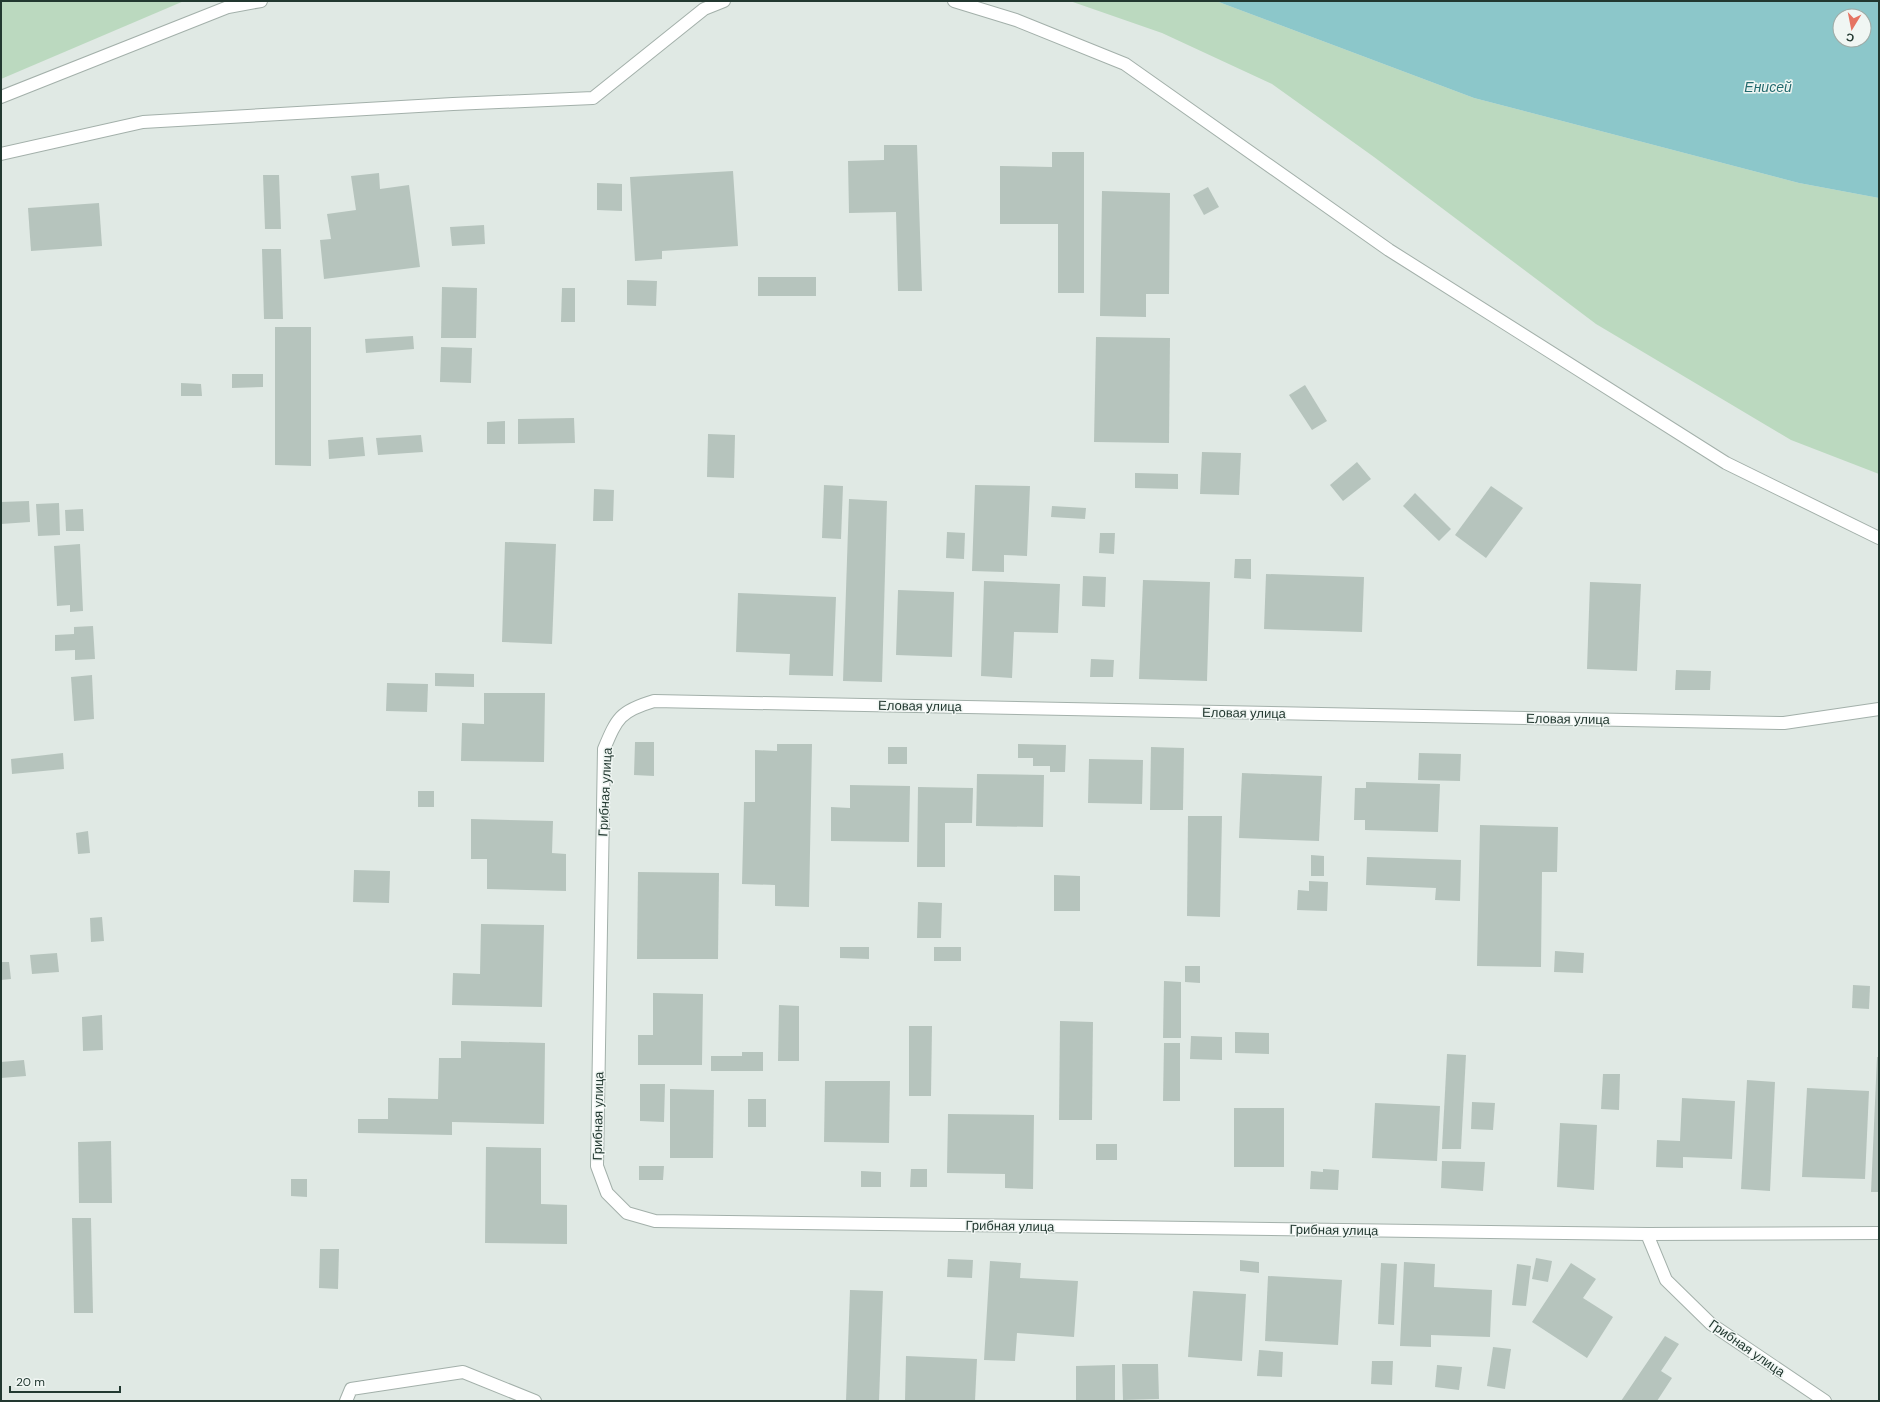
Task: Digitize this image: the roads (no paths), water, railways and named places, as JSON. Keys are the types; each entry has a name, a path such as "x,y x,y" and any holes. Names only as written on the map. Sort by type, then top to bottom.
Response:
{"street":[{"path":"1,97 228,7 261,1"},
{"path":"1,154 143,122 446,104 593,98 704,9 724,1"},
{"path":"954,1 1016,20 1125,64 1389,250 1726,463 1879,538"},
{"name":"Еловая улица","path":"615,723 633,707 654,701 1784,723 1879,709"},
{"name":"Грибная улица","path":"615,723 604,749 597,1166 607,1193 627,1213 655,1221 1647,1234 1666,1280 1711,1324 1825,1401"},
{"path":"1647,1234 1879,1233"},
{"path":"346,1401 351,1389 463,1372 535,1401"}],"water":[{"name":"Енисей","path":"1216,1 1879,1 1879,198 1799,183 1474,98"}]}
